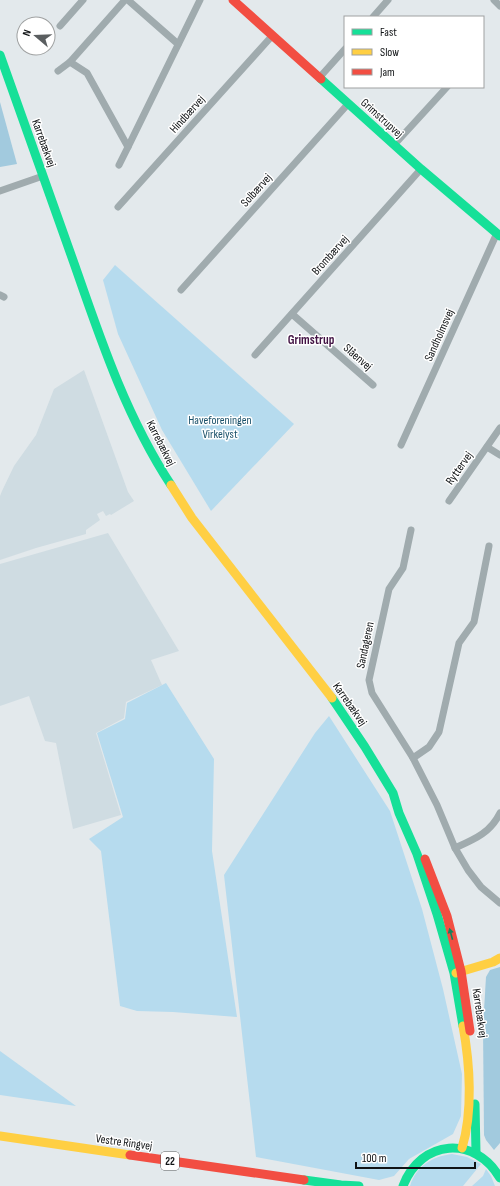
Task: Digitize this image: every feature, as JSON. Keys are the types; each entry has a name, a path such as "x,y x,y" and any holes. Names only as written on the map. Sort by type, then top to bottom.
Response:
{"street":[{"path":"60,26 83,0"},
{"path":"58,71 70,62 125,0"},
{"path":"128,0 178,44"},
{"path":"119,165 200,0"},
{"name":"Grimstrupvej","path":"233,0 421,169 498,235"},
{"path":"374,16 388,0"},
{"path":"494,0 500,6"},
{"name":"Hindbærvej","path":"118,207 272,36"},
{"path":"319,78 344,50"},
{"name":"Karrebækvej","path":"0,55 106,355 129,407 161,470 192,518 334,700 365,746 403,809 425,858 447,916 458,972 466,1043 469,1116 462,1148"},
{"path":"70,62 87,73 128,147"},
{"path":"394,145 446,88"},
{"name":"Solbærvej","path":"181,290 348,104"},
{"name":"Brombærvej","path":"255,355 421,169"},
{"path":"0,191 43,176"},
{"name":"Sandholmsvej","path":"401,446 498,235"},
{"name":"Slåenvej","path":"292,314 373,385"},
{"name":"Ryttervej","path":"449,501 500,428"},
{"name":"Ryttervej","path":"487,447 500,456"},
{"name":"Sandageren","path":"411,530 403,568 389,589 369,680 372,693 413,758 437,805 455,848 468,870 480,887 500,903"},
{"path":"413,758 429,747 439,732 459,643 474,622 490,546"},
{"name":"Karrebækvej","path":"393,793 399,813 417,854 458,972 468,1007 472,1042 476,1153"},
{"path":"455,848 480,837 496,820 500,812"},
{"path":"458,972 493,962 500,958"},
{"name":"Vestre Ringvej","path":"0,1136 342,1186 359,1186"},
{"path":"403,1186 413,1167 421,1159 440,1149 462,1148 476,1153 493,1166 500,1176"}],"shaded area":[{"path":"0,102 17,164 0,167"},
{"path":"84,370 128,492 134,501 111,515 106,516 103,511 97,514 100,520 86,530 86,534 0,560 0,496 2,491 14,466 36,435 54,389"},
{"path":"108,533 179,651 151,660 162,685 126,702 124,718 96,733 121,815 73,829 56,743 45,741 29,696 0,706 0,564"},
{"path":"500,967 500,1143 494,1150 484,1135 483,1027 486,977 490,970"}],"green space":[{"name":"Haveforeningen Virkelyst","path":"115,265 294,424 211,511 162,430 118,334 103,280"},
{"path":"166,683 214,759 212,851 237,1017 137,1011 120,1006 101,851 89,839 123,817 97,733 125,719 127,703"},
{"path":"329,716 390,811 422,909 443,989 462,1074 461,1116 453,1134 409,1159 394,1176 379,1180 256,1157 224,875 315,733"},
{"path":"0,1051 76,1106 0,1095"},
{"path":"452,1154 467,1157 481,1164 463,1186 410,1186 416,1173 426,1163 438,1157"},
{"path":"486,1169 495,1186 472,1186 483,1176"}],"traffic: fast":[{"path":"0,55 105,351 141,433 171,485"},
{"path":"321,79 421,169 500,236"},
{"path":"332,698 365,747 393,793 399,813 417,854 437,914 454,973 463,1026"},
{"path":"475,1104 476,1153"},
{"path":"403,1186 411,1170 422,1159 435,1151 449,1148 463,1149 477,1154 489,1164 500,1178"},
{"path":"304,1180 359,1186"}],"traffic: slow":[{"path":"171,485 192,518 332,698"},
{"path":"456,973 493,962 500,958"},
{"path":"462,1148 468,1119 469,1104 469,1072 463,1026"},
{"path":"0,1136 130,1155"}],"traffic: jam":[{"path":"233,0 321,79"},
{"path":"425,859 447,916 461,971 470,1031"},
{"path":"130,1155 304,1180"}],"district":[{"name":"Grimstrup","path":"311,339"}]}
